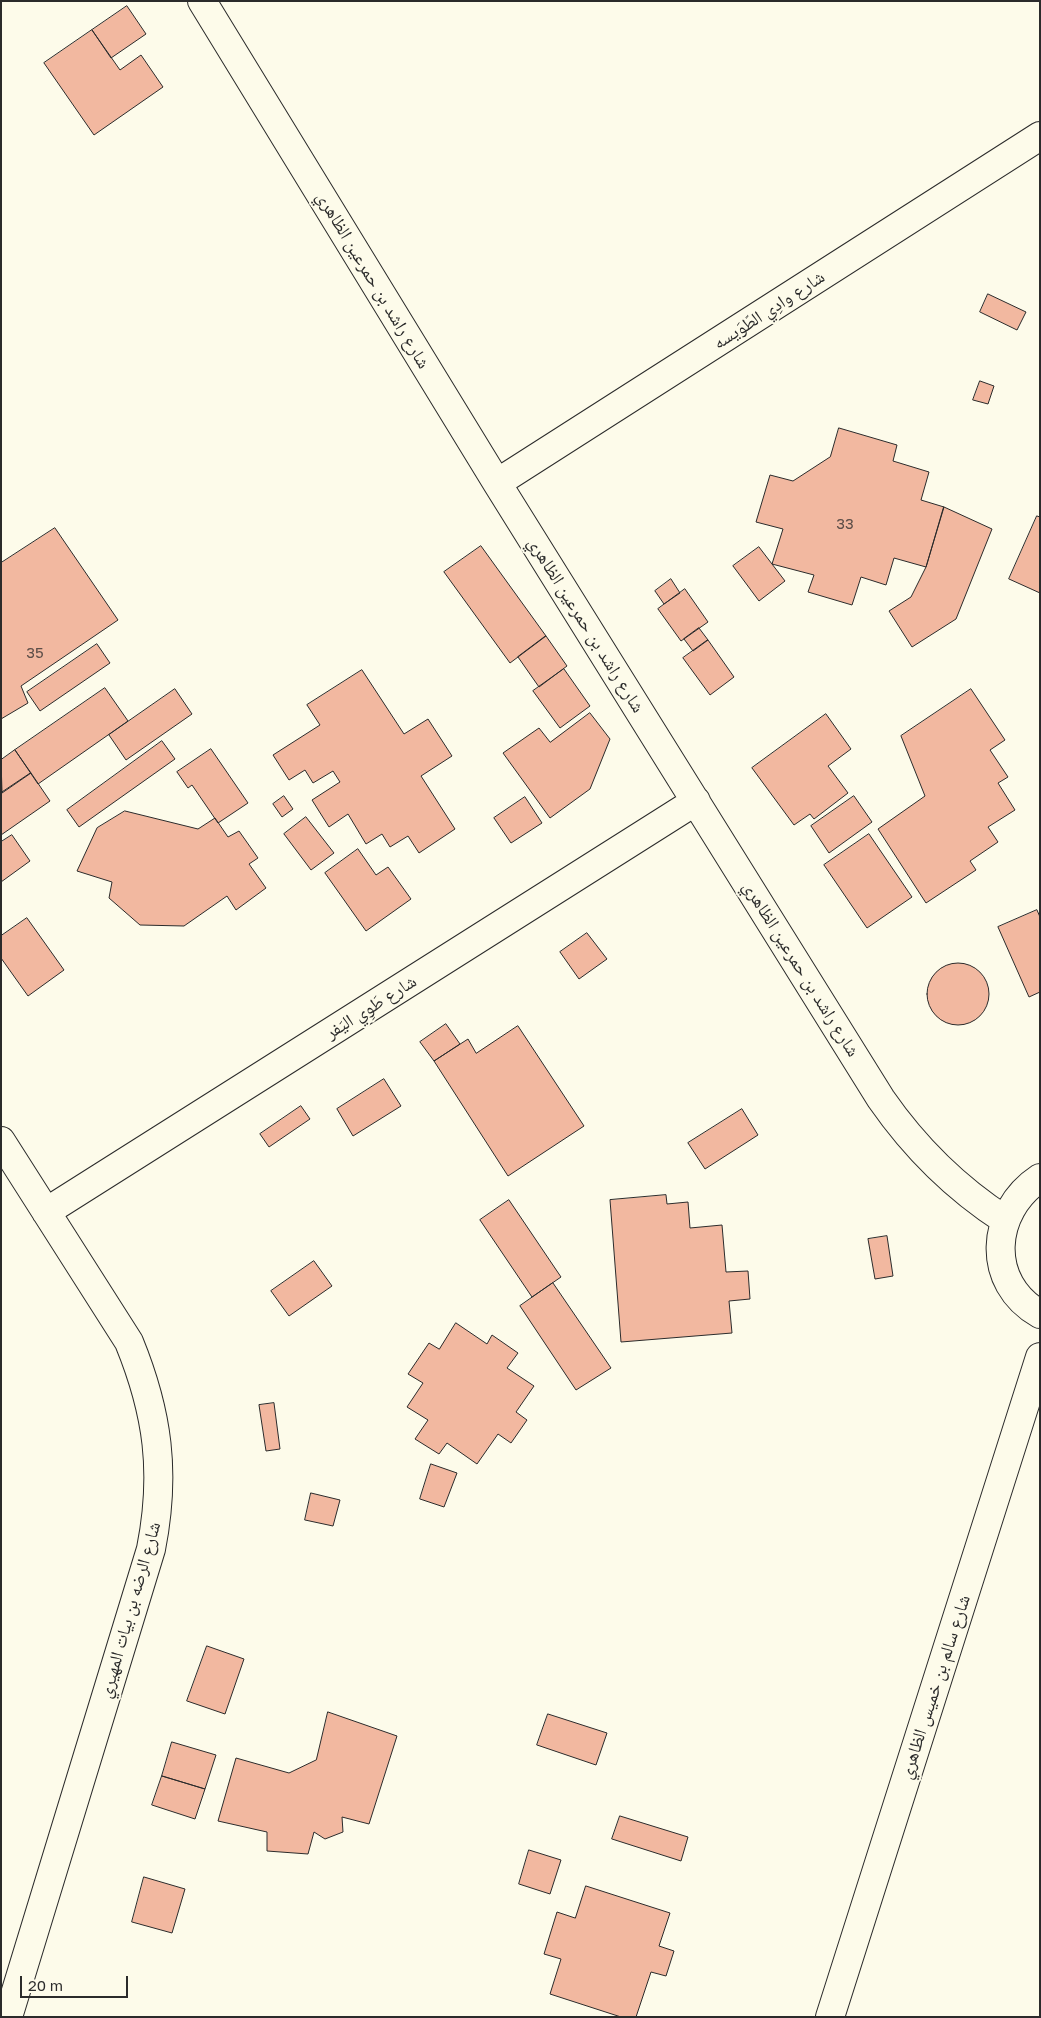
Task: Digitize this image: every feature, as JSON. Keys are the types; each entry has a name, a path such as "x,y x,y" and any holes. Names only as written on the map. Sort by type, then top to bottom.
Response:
{"street":[{"name":"شارع راشد بن حمرعين الظاهري","path":"202,1 497,483 901,1128 949,1178 976,1201 1004,1220"},
{"name":"شارع وادِي الطّوَيسه","path":"497,483 1036,147"},
{"name":"شارع طَوِي اليَفر","path":"46,1212 696,801"},
{"name":"شارع الرضه بن بيات المهيري","path":"1,1141 111,1311 128,1342 142,1374 152,1408 158,1444 160,1479 158,1515 151,1550 8,2017"},
{"path":"1040,1178 1028,1186 1014,1202 1004,1220 1000,1244 1003,1268 1013,1290 1030,1309 1040,1314"},
{"name":"شارع سالم بن خميس الظاهري","path":"830,2017 1040,1357"}],"building":[{"path":"127,6 146,34 111,58 92,30"},
{"path":"92,30 120,70 141,55 163,87 94,135 44,63"},
{"path":"988,294 1026,312 1017,330 980,312"},
{"path":"980,381 994,386 988,404 973,400"},
{"path":"839,428 897,445 893,461 929,472 921,500 944,507 926,567 894,558 886,585 861,577 852,605 808,592 814,575 772,564 783,529 756,522 770,475 793,481 830,457"},
{"path":"944,507 992,529 956,619 912,647 889,611 911,597 926,567"},
{"path":"1037,516 1040,517 1040,593 1009,579"},
{"path":"55,528 118,620 21,686 28,703 1,719 1,563"},
{"path":"481,546 546,636 510,663 444,572"},
{"path":"759,547 785,581 759,601 733,566"},
{"path":"671,579 680,593 664,604 655,591"},
{"path":"685,589 708,622 681,641 658,609"},
{"path":"699,628 708,640 693,651 684,639"},
{"path":"546,636 567,666 539,687 518,657"},
{"path":"708,640 734,677 710,695 683,658"},
{"path":"97,644 110,663 40,711 27,692"},
{"path":"564,669 590,706 560,728 533,691"},
{"path":"362,670 404,734 428,719 452,756 421,776 455,829 419,853 408,836 390,847 382,834 366,844 348,814 329,827 312,800 340,782 333,771 313,783 305,770 289,780 273,755 320,725 307,705"},
{"path":"105,688 128,721 38,784 15,750"},
{"path":"175,689 192,714 126,760 109,735"},
{"path":"971,689 1005,740 990,750 1008,777 998,783 1015,810 988,827 998,842 970,861 976,870 926,903 878,829 925,796 901,736"},
{"path":"590,713 610,739 590,789 550,818 503,753 539,728 550,742"},
{"path":"826,714 851,749 828,766 848,793 814,819 810,814 794,825 752,768"},
{"path":"162,741 175,759 79,827 67,810"},
{"path":"211,749 248,803 218,823 192,785 188,788 177,772"},
{"path":"15,750 31,773 2,793 1,760"},
{"path":"31,773 50,801 1,835 1,793"},
{"path":"284,796 293,809 282,817 273,804"},
{"path":"854,796 872,822 829,853 811,826"},
{"path":"525,797 542,823 511,843 494,818"},
{"path":"125,811 198,829 215,818 228,837 239,831 258,858 249,864 266,888 236,910 227,896 184,926 140,925 109,898 112,882 77,871 97,828"},
{"path":"306,817 334,853 311,870 284,834"},
{"path":"869,834 912,897 867,928 824,865"},
{"path":"12,835 30,861 1,882 1,842"},
{"path":"358,849 376,875 388,867 411,899 366,931 325,873"},
{"path":"1037,910 1040,917 1040,992 1029,997 998,927"},
{"path":"27,918 64,970 28,996 1,958 1,936"},
{"path":"587,933 607,959 579,979 560,952"},
{"path":"958,963 970,965 980,972 987,982 989,994 987,1006 980,1016 970,1023 958,1025 946,1023 936,1016 929,1006 927,994 929,982 936,972 946,965"},
{"path":"446,1024 460,1044 434,1061 420,1042"},
{"path":"518,1026 584,1126 508,1176 434,1061 468,1039 476,1053"},
{"path":"384,1079 401,1106 353,1136 337,1109"},
{"path":"301,1106 310,1119 269,1147 260,1134"},
{"path":"742,1109 758,1135 705,1169 688,1143"},
{"path":"666,1195 667,1204 688,1202 690,1228 722,1225 726,1272 748,1271 750,1299 729,1301 732,1333 621,1342 610,1200"},
{"path":"509,1200 561,1277 532,1297 480,1220"},
{"path":"887,1236 893,1276 875,1279 868,1239"},
{"path":"314,1261 332,1286 289,1316 271,1291"},
{"path":"553,1283 611,1368 576,1390 520,1306"},
{"path":"456,1323 487,1344 492,1335 518,1353 507,1368 534,1386 516,1412 527,1420 511,1443 498,1434 477,1464 447,1443 439,1454 415,1439 428,1420 407,1407 423,1383 408,1374 429,1343 439,1349"},
{"path":"274,1403 280,1449 266,1451 259,1405"},
{"path":"431,1464 457,1473 444,1507 420,1499"},
{"path":"311,1493 340,1500 333,1526 305,1520"},
{"path":"207,1646 244,1659 225,1714 187,1701"},
{"path":"328,1712 397,1736 369,1824 342,1817 343,1832 325,1839 314,1832 308,1854 267,1851 267,1832 218,1821 236,1758 289,1773 316,1760"},
{"path":"548,1714 607,1733 596,1765 537,1745"},
{"path":"172,1742 216,1755 205,1789 162,1776"},
{"path":"162,1776 205,1789 195,1819 152,1805"},
{"path":"620,1816 688,1837 681,1861 612,1839"},
{"path":"529,1850 561,1860 550,1894 519,1884"},
{"path":"144,1877 185,1889 172,1933 132,1922"},
{"path":"586,1886 670,1913 659,1946 674,1951 666,1976 651,1972 636,2017 621,2017 550,1994 561,1959 544,1954 557,1912 575,1918"}]}
